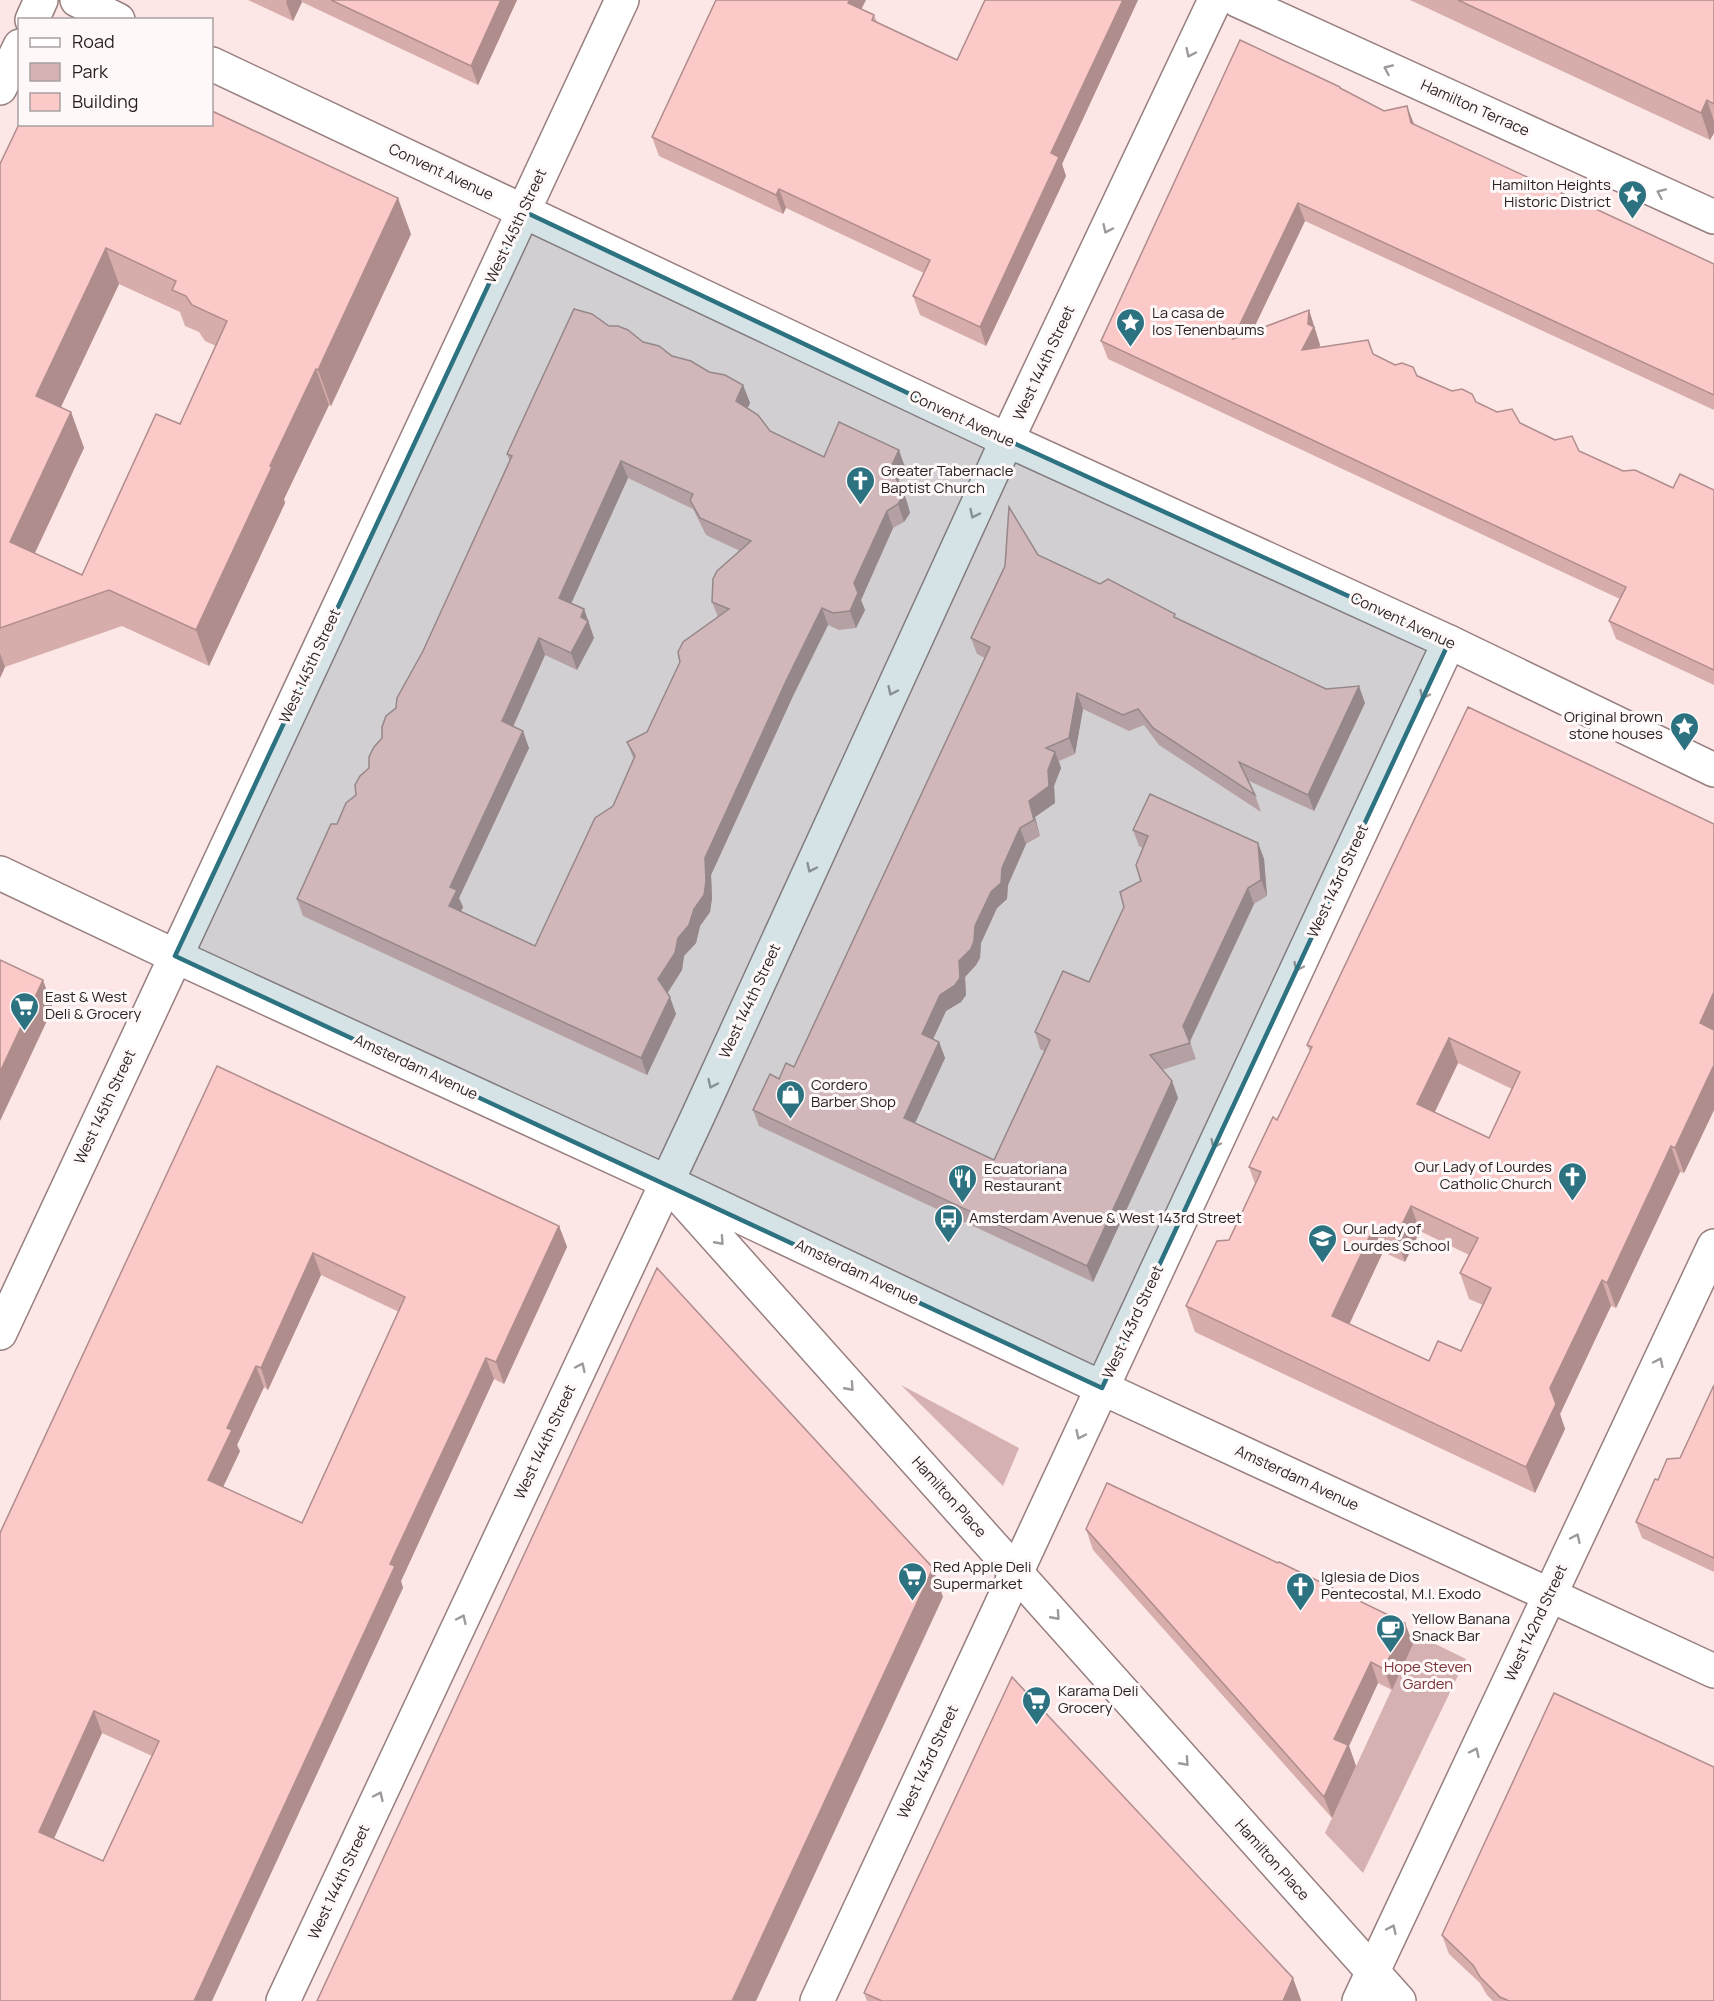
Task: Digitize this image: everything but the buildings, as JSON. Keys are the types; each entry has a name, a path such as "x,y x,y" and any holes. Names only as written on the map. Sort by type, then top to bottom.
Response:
{"street":[{"path":"33,18 41,0"},
{"path":"77,0 114,18"},
{"name":"West 145th Street","path":"0,1333 622,0"},
{"name":"West 144th Street","path":"283,2001 667,1182 1007,440 1215,0"},
{"name":"Hamilton Terrace","path":"1237,0 1714,217"},
{"path":"0,88 18,50"},
{"name":"Convent Avenue","path":"213,64 1007,440 1449,642 1714,770"},
{"name":"West 143rd Street","path":"817,2001 1449,642"},
{"name":"Amsterdam Avenue","path":"0,873 1714,1671"},
{"name":"Hamilton Place","path":"667,1182 1016,1573 1365,1987 1399,2001"},
{"name":"West 142nd Street","path":"1365,1987 1714,1246"}],"highlighted area":[{"path":"523,211 1007,440 1449,642 1102,1388 175,956"}],"green space":[{"path":"901,1385 1019,1448 1003,1486"},
{"name":"Hope Steven Garden","path":"1417,1635 1466,1659 1363,1873 1325,1833"}],"place":[{"name":"Hamilton Heights Historic District","path":"1632,220"},
{"name":"La casa de los Tenenbaums","path":"1131,348"},
{"name":"Greater Tabernacle Baptist Church","path":"860,506"},
{"name":"Original brown stone houses","path":"1684,752"},
{"name":"East & West Deli & Grocery","path":"24,1032"},
{"name":"Cordero Barber Shop","path":"790,1120"},
{"name":"Our Lady of Lourdes Catholic Church","path":"1573,1202"},
{"name":"Ecuatoriana Restaurant","path":"963,1204"},
{"name":"Amsterdam Avenue & West 143rd Street","path":"948,1244"},
{"name":"Our Lady of Lourdes School","path":"1322,1264"},
{"name":"Red Apple Deli Supermarket","path":"912,1602"},
{"name":"Iglesia de Dios Pentecostal, M.I. Exodo","path":"1300,1612"},
{"name":"Yellow Banana Snack Bar","path":"1391,1654"},
{"name":"Karama Deli Grocery","path":"1037,1726"}]}
